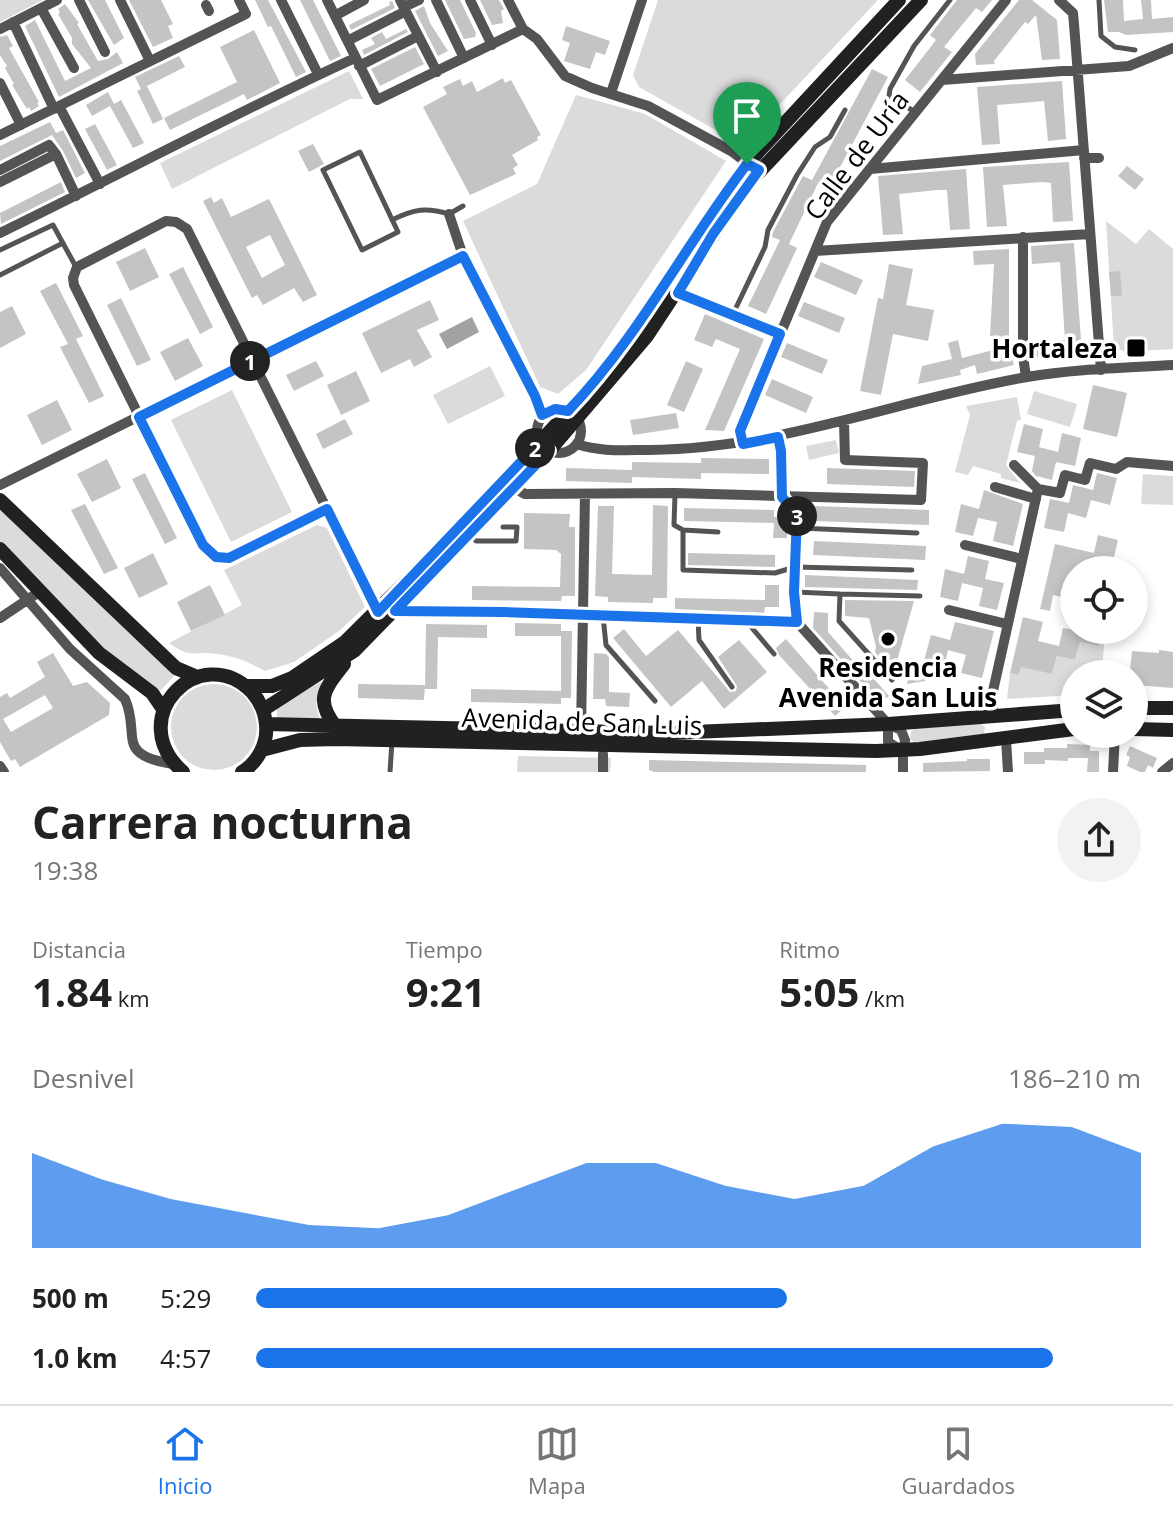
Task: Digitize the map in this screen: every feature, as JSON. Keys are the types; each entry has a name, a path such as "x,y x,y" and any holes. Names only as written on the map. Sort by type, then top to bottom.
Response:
{"street":[{"path":"0,29 57,0"},
{"path":"79,0 105,52"},
{"path":"120,0 150,61"},
{"path":"0,135 246,14 239,0"},
{"path":"281,0 318,74"},
{"path":"327,0 377,100 523,29"},
{"path":"340,13 364,0"},
{"path":"353,38 419,0"},
{"path":"436,0 464,58"},
{"path":"470,0 492,45"},
{"path":"508,0 523,29 537,39 565,76 648,106 731,151 753,167"},
{"path":"611,93 642,0"},
{"path":"573,415 753,167 899,0"},
{"path":"245,686 272,686 292,678 345,642 544,447 647,336 678,293 753,167 921,0"},
{"name":"Calle de Uría","path":"743,444 740,431 827,222 1006,0"},
{"path":"1059,0 1073,13 1101,370"},
{"path":"404,6 437,72"},
{"path":"41,8 74,68"},
{"path":"13,22 100,184"},
{"path":"0,233 318,74 357,62 418,36"},
{"path":"942,80 1129,66 1173,48"},
{"path":"0,83 21,125"},
{"path":"0,170 49,145 76,196"},
{"path":"0,182 56,154"},
{"path":"870,169 1084,154 1099,158"},
{"path":"449,214 463,256 542,415"},
{"path":"327,509 229,558 216,557 203,545 74,285 77,267 166,221 187,229 327,509 378,612"},
{"path":"815,251 1090,234"},
{"path":"1023,237 1023,356 1026,377"},
{"path":"0,485 463,256"},
{"path":"678,293 780,334"},
{"path":"577,444 593,450 743,444 1026,377 1173,365"},
{"path":"555,409 573,415 581,432 577,444 564,452 544,447 536,428 542,415 555,409"},
{"path":"514,488 525,494 675,493 921,500 923,463 845,460 844,421"},
{"path":"778,437 782,497 797,515 794,592 797,622 888,724 901,730 905,740 903,772"},
{"path":"265,717 354,651 514,488 544,447"},
{"path":"995,487 1037,494 1060,493 1065,475 1085,480 1090,463 1116,469 1127,462 1173,466"},
{"path":"1014,465 1037,494"},
{"path":"581,731 585,494"},
{"path":"993,715 993,691 1037,494"},
{"path":"0,500 176,668 197,677"},
{"path":"965,545 1022,559"},
{"path":"0,549 70,649 125,699 129,709 131,741 139,751 149,758 178,768"},
{"path":"0,568 99,653 152,693 163,709"},
{"path":"0,618 33,597"},
{"path":"949,610 1007,624"},
{"path":"395,611 797,622"},
{"path":"336,727 326,715 326,688 354,651"},
{"path":"178,768 160,737 163,709 178,688 197,677 219,675 245,686 257,698 265,717 262,750 242,772"},
{"path":"1148,708 1173,708"},
{"name":"Avenida de San Luis","path":"265,717 336,727 669,733 888,724 1060,711"},
{"path":"1148,729 1173,730"},
{"name":"Avenida de San Luis","path":"262,750 300,740 392,739 656,748 903,751 1060,731"},
{"path":"1006,739 1008,772"},
{"path":"1113,772 1114,748"},
{"path":"603,754 603,772"},
{"path":"1162,772 1173,763"},
{"path":"0,766 4,772"}],"lane":[{"path":"915,113 889,96 890,89 914,46 950,0"},
{"path":"1099,0 1101,36 1115,47 1135,50"},
{"path":"732,315 765,247 768,230 797,175 815,147 830,137 845,110"},
{"path":"360,152 392,220 398,232 362,250 323,170 360,152"},
{"path":"392,220 422,208 449,214 463,206"},
{"path":"0,250 53,225 77,267"},
{"path":"0,275 63,243"},
{"path":"675,493 674,525 683,530 718,532"},
{"path":"470,534 476,541 516,541 517,527 503,527"},
{"path":"796,528 917,533"},
{"path":"683,530 683,570 775,573 795,567 912,570"},
{"path":"794,592 920,596"},
{"path":"840,594 839,621 892,680"},
{"path":"603,616 606,645 655,701"},
{"path":"698,619 699,640 732,687"},
{"path":"746,621 774,654"},
{"path":"390,772 392,739"}],"shaded area":[{"path":"0,0 43,0 0,22"},
{"path":"658,0 878,0 751,135 737,142 639,87 633,75"},
{"path":"349,71 363,99 350,99 172,189 160,163"},
{"path":"576,95 645,114 726,161 586,370 558,394 540,387 463,221 537,184"},
{"path":"1106,221 1136,244 1149,229 1173,249 1173,349 1125,352 1114,347"},
{"path":"472,317 479,332 447,349 439,334"},
{"path":"490,366 505,396 448,424 433,395"},
{"path":"232,390 292,512 231,542 171,420"},
{"path":"1034,391 1077,404 1070,427 1027,414"},
{"path":"1017,397 1021,420 1017,421 1006,465 1020,483 973,466 968,475 955,472 970,415 966,406"},
{"path":"836,440 839,453 809,460 806,446"},
{"path":"1143,474 1173,476 1173,505 1141,504"},
{"path":"0,505 175,675 158,693 98,643 0,543"},
{"path":"317,525 327,528 365,607 339,631 294,662 265,671 236,658 188,653 169,643 242,605 224,570"},
{"path":"1079,644 1104,644 1103,660 1075,660"},
{"path":"1025,649 1034,657 1031,669 1052,674 1057,656 1075,660 1060,660 1060,696 1007,699 1010,673 1019,675"},
{"path":"322,681 316,705 320,720 277,718 277,708"},
{"path":"214,684 231,687 245,696 254,710 257,727 254,744 245,758 231,767 214,770 197,767 183,758 174,744 171,727 174,710 183,696 197,687"},
{"path":"980,723 985,727 984,734 917,743 910,740 911,731 915,729"},
{"path":"518,756 611,758 610,772 517,772"}],"building":[{"path":"88,0 105,0 124,38 114,45"},
{"path":"129,0 161,0 173,24 168,26 173,38 153,47"},
{"path":"255,0 268,0 306,72 296,77"},
{"path":"300,0 313,0 341,56 330,61"},
{"path":"445,0 460,0 476,33 475,37 464,39"},
{"path":"480,0 499,0 504,9 501,11 503,23 492,25"},
{"path":"957,0 992,0 982,12 976,8 944,47 952,52 920,92 905,80 936,40 930,35"},
{"path":"1019,0 1032,0 1057,20 1060,59 1042,60 1036,15 1028,24 1025,22 994,61 995,64 976,65 975,54"},
{"path":"1104,0 1123,0 1124,21 1143,19 1141,0 1151,0 1152,19 1173,17 1173,32 1126,35 1108,32"},
{"path":"392,1 395,8 351,30 349,25 390,5"},
{"path":"65,4 79,23 98,61 108,59 117,52 123,63 59,97 25,26 35,20 65,81 91,68 72,44 72,38 58,14 58,9"},
{"path":"424,6 430,23 448,51 438,56 415,11"},
{"path":"566,26 610,41 605,55 596,52 590,69 564,61 570,43 562,40"},
{"path":"406,29 408,32 364,55 362,50 375,44 371,38 382,32 386,39"},
{"path":"254,30 280,83 247,100 244,94 170,130 164,118 237,82 220,47"},
{"path":"7,35 13,46 9,48 39,102 39,106 31,111 12,85 5,68 7,66 0,55 0,37"},
{"path":"415,47 424,64 380,86 371,69"},
{"path":"179,56 185,67 147,86 163,119 153,124 137,91 141,89 135,77"},
{"path":"872,69 888,77 829,188 812,180"},
{"path":"503,78 505,83 511,80 541,135 537,137 538,140 512,155 518,165 513,168 516,174 470,195 423,107 447,94 443,87 460,79 463,86 472,81 477,92"},
{"path":"1062,81 1066,139 1048,141 1044,101 997,105 1000,144 982,145 977,87"},
{"path":"108,92 114,104 121,100 144,143 133,148 110,106 92,116 86,105"},
{"path":"50,122 56,133 63,130 85,173 76,178 52,135 0,161 0,146"},
{"path":"95,124 117,165 107,170 85,129"},
{"path":"313,144 324,164 309,172 298,151"},
{"path":"1069,162 1073,221 1053,222 1051,183 1042,182 1003,185 1007,226 987,227 983,167"},
{"path":"1127,166 1144,179 1135,190 1118,176"},
{"path":"966,169 970,229 950,230 947,190 937,190 899,194 903,234 883,235 878,176"},
{"path":"803,176 818,183 789,244 797,248 766,314 748,306 780,240 772,237 773,232"},
{"path":"61,182 65,192 1,224 0,213"},
{"path":"211,197 214,203 222,198 231,217 269,199 317,295 303,302 294,288 263,305 257,295 252,298 203,201","holes":["270,235 285,265 262,278 246,247"]},
{"path":"1074,243 1082,354 1031,357 1031,342 1065,340 1060,262 1032,264 1031,246"},
{"path":"145,248 159,277 130,291 116,262"},
{"path":"1009,249 1009,337 990,336 994,264 974,265 973,251"},
{"path":"821,262 863,280 856,295 814,277"},
{"path":"889,264 913,269 906,305 934,310 928,341 893,334 881,395 860,391 878,298 883,299"},
{"path":"183,267 213,327 200,334 169,274"},
{"path":"1120,271 1122,296 1111,296 1109,272"},
{"path":"56,283 83,336 76,339 104,396 89,403 60,347 68,344 40,291"},
{"path":"121,298 151,360 137,366 107,305"},
{"path":"430,300 439,320 417,330 432,357 414,367 410,359 381,373 362,333"},
{"path":"804,302 845,318 839,333 798,316"},
{"path":"12,306 26,334 0,348 0,312"},
{"path":"705,314 764,339 724,431 705,430 740,349 716,339 712,347 694,340"},
{"path":"188,338 203,366 175,381 160,352"},
{"path":"958,340 962,358 1009,346 1014,365 977,374 975,365 960,370 961,375 918,384 922,366 952,359 948,343"},
{"path":"787,343 828,360 822,374 781,357"},
{"path":"316,361 324,376 294,391 286,375"},
{"path":"686,361 703,369 684,412 667,405"},
{"path":"356,371 370,401 341,415 327,385"},
{"path":"772,379 813,397 806,413 765,395"},
{"path":"1093,385 1127,393 1117,437 1083,429"},
{"path":"57,400 72,430 42,445 27,415"},
{"path":"676,413 679,428 633,435 630,420"},
{"path":"345,419 353,434 323,449 316,434"},
{"path":"1024,424 1043,429 1039,447 1058,452 1062,433 1081,438 1075,466 1056,462 1052,480 1036,476 1032,471 1035,456 1017,452"},
{"path":"701,458 769,459 769,474 701,473 701,479 632,477 632,483 566,481 566,468 632,470 632,462 701,463"},
{"path":"107,459 121,488 92,502 77,474"},
{"path":"827,468 915,471 914,487 827,484"},
{"path":"145,473 177,538 165,544 132,479"},
{"path":"1097,473 1117,478 1110,505 1091,500 1086,518 1068,513 1064,532 1044,528 1050,499 1069,503 1073,485 1093,490"},
{"path":"984,490 1023,504 1013,546 993,541 997,522 978,518 973,536 955,532 961,504 979,509"},
{"path":"85,504 118,568 104,574 71,510"},
{"path":"653,505 668,506 667,598 653,598 653,603 608,602 608,597 595,596 598,506 614,506 612,574 652,575"},
{"path":"813,506 929,510 929,525 813,521"},
{"path":"684,508 774,510 774,517 787,517 787,538 773,538 774,523 684,521"},
{"path":"524,513 570,514 569,527 575,527 575,596 562,596 561,601 472,600 472,586 560,587 561,554 556,550 524,549"},
{"path":"1098,535 1118,540 1114,556 1060,556 1060,597 1053,595 1050,611 1040,609 1055,544 1094,553"},
{"path":"814,541 926,546 925,560 813,555"},
{"path":"153,553 168,584 139,598 124,568"},
{"path":"688,553 775,555 775,567 688,565"},
{"path":"968,556 989,561 985,579 1004,583 997,610 979,606 983,588 962,583 958,601 940,597 945,569 964,574"},
{"path":"805,575 918,580 917,590 805,587"},
{"path":"210,585 225,615 191,631 177,602"},
{"path":"765,585 779,585 779,607 765,607 764,613 675,609 675,598 765,600"},
{"name":"Residencia Avenida San Luis","path":"845,600 914,601 895,668 888,668 875,652 869,618 845,616"},
{"path":"814,612 828,613 828,632 889,696 880,703 813,628"},
{"path":"1023,617 1043,622 1038,641 1059,646 1060,642 1060,644 1079,644 1075,660 1057,656 1052,674 1021,667 1019,675 1010,673"},
{"path":"955,622 994,631 982,678 961,673 966,655 948,650 944,669 928,665 925,681 907,684 909,675 918,674 923,664 931,635 950,640"},
{"path":"515,623 561,624 561,631 572,631 571,698 561,698 561,704 471,702 471,689 561,691 561,636 515,636"},
{"path":"426,624 487,625 487,638 438,637 437,689 425,689"},
{"path":"624,629 646,656 678,630 730,692 736,691 737,686 718,657 739,640 767,672 724,709 702,681 671,707 613,638"},
{"path":"786,639 845,707 835,716 779,655 776,648"},
{"path":"1159,650 1173,652 1173,688 1148,686 1148,660 1131,660 1132,651 1159,653"},
{"path":"53,653 73,686 87,682 110,703 109,715 20,767 15,759 11,761 0,742 0,697 7,693 10,698 45,677 37,662","holes":["45,695 53,708 11,732 3,719"]},
{"path":"594,653 609,657 609,692 630,693 629,707 606,706 605,699 593,699"},
{"path":"358,684 425,685 424,700 358,698"},
{"path":"1060,748 1099,751 1099,772 1087,772 1088,758 1024,764 1024,752"},
{"path":"1129,748 1134,748 1157,758 1153,768 1148,765 1145,772 1140,772 1127,766 1130,757 1126,755"},
{"path":"990,759 990,771 923,772 923,763"},
{"path":"649,760 866,765 866,772 654,772 649,770"}],"place":[{"name":"Hortaleza","path":"1136,348"},
{"name":"Residencia Avenida San Luis","path":"888,639"}],"route":[{"path":"747,164 759,170 713,234 678,293 780,334 740,431 743,444 778,437 782,497 797,515 794,592 797,622 424,609 395,611 549,451 540,442 378,612 327,509 229,558 216,557 203,545 139,417 463,256 542,415 555,409 568,411 591,387 638,326 747,164"}]}
